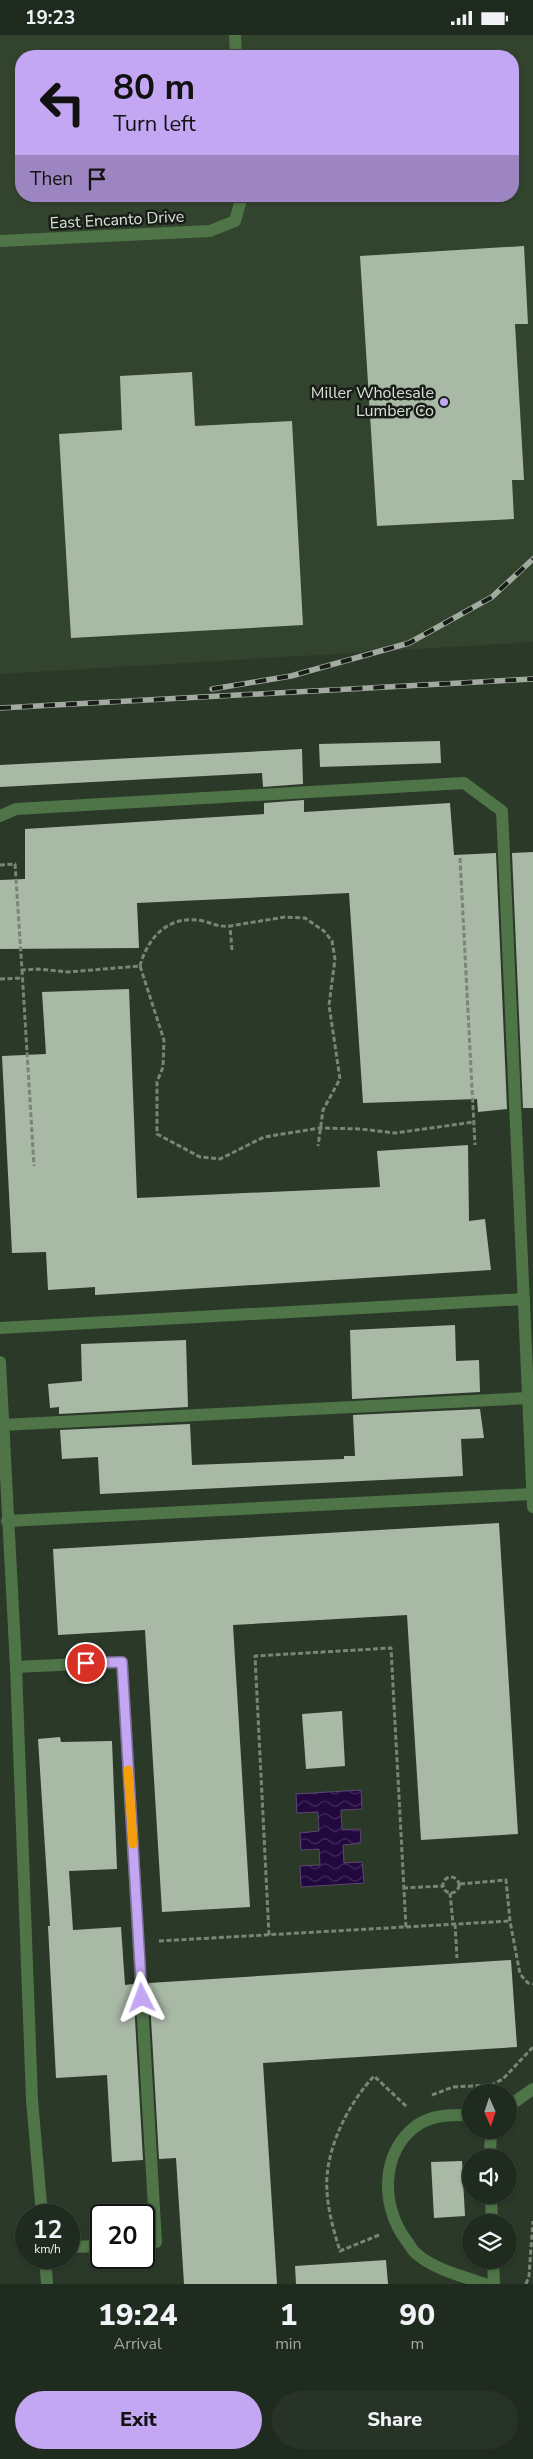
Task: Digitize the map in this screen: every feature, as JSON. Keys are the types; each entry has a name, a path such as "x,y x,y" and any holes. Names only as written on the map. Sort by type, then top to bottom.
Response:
{"street":[{"path":"235,35 236,50"},
{"name":"East Encanto Drive","path":"0,241 210,231 235,221 240,202"},
{"path":"0,816 16,809 464,783 502,811 533,1500 7,1521"},
{"path":"0,1328 524,1299"},
{"path":"0,1362 16,1667 32,2100 41,2204"},
{"path":"2,1425 528,1398"},
{"path":"16,1667 122,1662 154,2204"},
{"path":"518,2100 533,2089"},
{"path":"462,2115 440,2115 416,2126 398,2146 389,2171 388,2197 395,2226 417,2255 448,2271 485,2284"},
{"path":"155,2225 155,2242"},
{"path":"46,2269 47,2284"},
{"path":"493,2269 494,2284"}],"path":[{"path":"460,858 475,1145"},
{"path":"0,865 15,865 34,1166"},
{"path":"318,1146 320,1128 323,1110 340,1079 329,1005 334,959 332,941 324,931 305,918 285,917 219,927 203,921 183,920 159,930 144,949 140,966 164,1040 164,1067 157,1083 157,1134 200,1157 220,1159 234,1154 264,1137 320,1128 360,1129 395,1133 474,1122"},
{"path":"230,926 232,950"},
{"path":"22,970 68,971 140,966"},
{"path":"0,979 22,978"},
{"path":"268,1935 255,1656 391,1648 406,1927"},
{"path":"443,1886 444,1881 450,1877 455,1877 460,1884"},
{"path":"460,1884 506,1880 510,1921 520,1974 528,1983 533,1984"},
{"path":"450,1893 457,1891 460,1884"},
{"path":"404,1888 443,1886 450,1893 457,1958"},
{"path":"138,1942 510,1921"},
{"path":"526,2284 529,2276 533,2221"}],"shaded area":[{"path":"0,35 533,35 533,642 0,674"}],"water":[{"path":"361,1790 362,1809 341,1810 342,1830 360,1829 361,1843 343,1845 344,1863 362,1862 364,1883 301,1887 300,1866 320,1865 319,1849 301,1850 300,1833 319,1831 318,1812 297,1813 296,1794"}],"building":[{"name":"Miller Wholesale Lumber Co","path":"524,246 528,324 515,324 524,480 512,480 514,519 377,526 360,256"},
{"path":"192,372 195,426 292,421 303,625 71,638 59,434 122,430 120,376"},
{"path":"440,741 441,763 320,767 319,744"},
{"path":"302,749 303,784 263,787 262,773 0,787 0,765"},
{"path":"304,800 304,812 450,803 454,855 496,853 507,1109 478,1112 477,1099 363,1103 349,893 137,903 139,948 0,949 0,880 25,879 25,829 264,814 264,803"},
{"path":"533,852 533,1108 523,1108 512,853"},
{"path":"129,989 137,1198 380,1187 377,1151 468,1145 469,1221 485,1219 491,1270 95,1295 95,1287 48,1290 46,1252 12,1253 2,1056 46,1054 42,992"},
{"path":"455,1325 456,1361 479,1360 480,1392 352,1399 350,1330"},
{"path":"186,1340 188,1407 59,1414 59,1407 50,1408 48,1384 82,1381 81,1344"},
{"path":"480,1409 484,1438 461,1439 463,1476 100,1494 98,1457 62,1459 60,1430 190,1424 192,1465 344,1459 344,1456 355,1456 353,1415"},
{"path":"499,1523 518,1834 421,1840 407,1615 233,1625 250,1907 162,1912 145,1630 58,1635 53,1549"},
{"path":"342,1711 345,1766 306,1769 302,1714"},
{"path":"60,1737 61,1742 112,1741 117,1869 69,1871 73,1930 121,1927 125,1985 133,1984 143,2160 112,2162 107,2075 56,2078 48,1926 50,1926 38,1739"},
{"path":"511,1960 517,2047 263,2063 277,2284 184,2284 176,2158 159,2159 149,1983"},
{"path":"462,2161 462,2204 464,2204 465,2214 462,2214 462,2216 434,2218 431,2162"},
{"path":"386,2260 388,2284 296,2284 295,2266"}],"railway":[{"path":"212,689 291,676 409,643 492,597 533,559"},
{"path":"0,708 533,679"}],"slow traffic":[{"path":"128,1770 133,1844"}],"place":[{"name":"Miller Wholesale Lumber Co","path":"444,402"}],"route":[{"path":"86,1663 122,1662 142,1998"}]}
